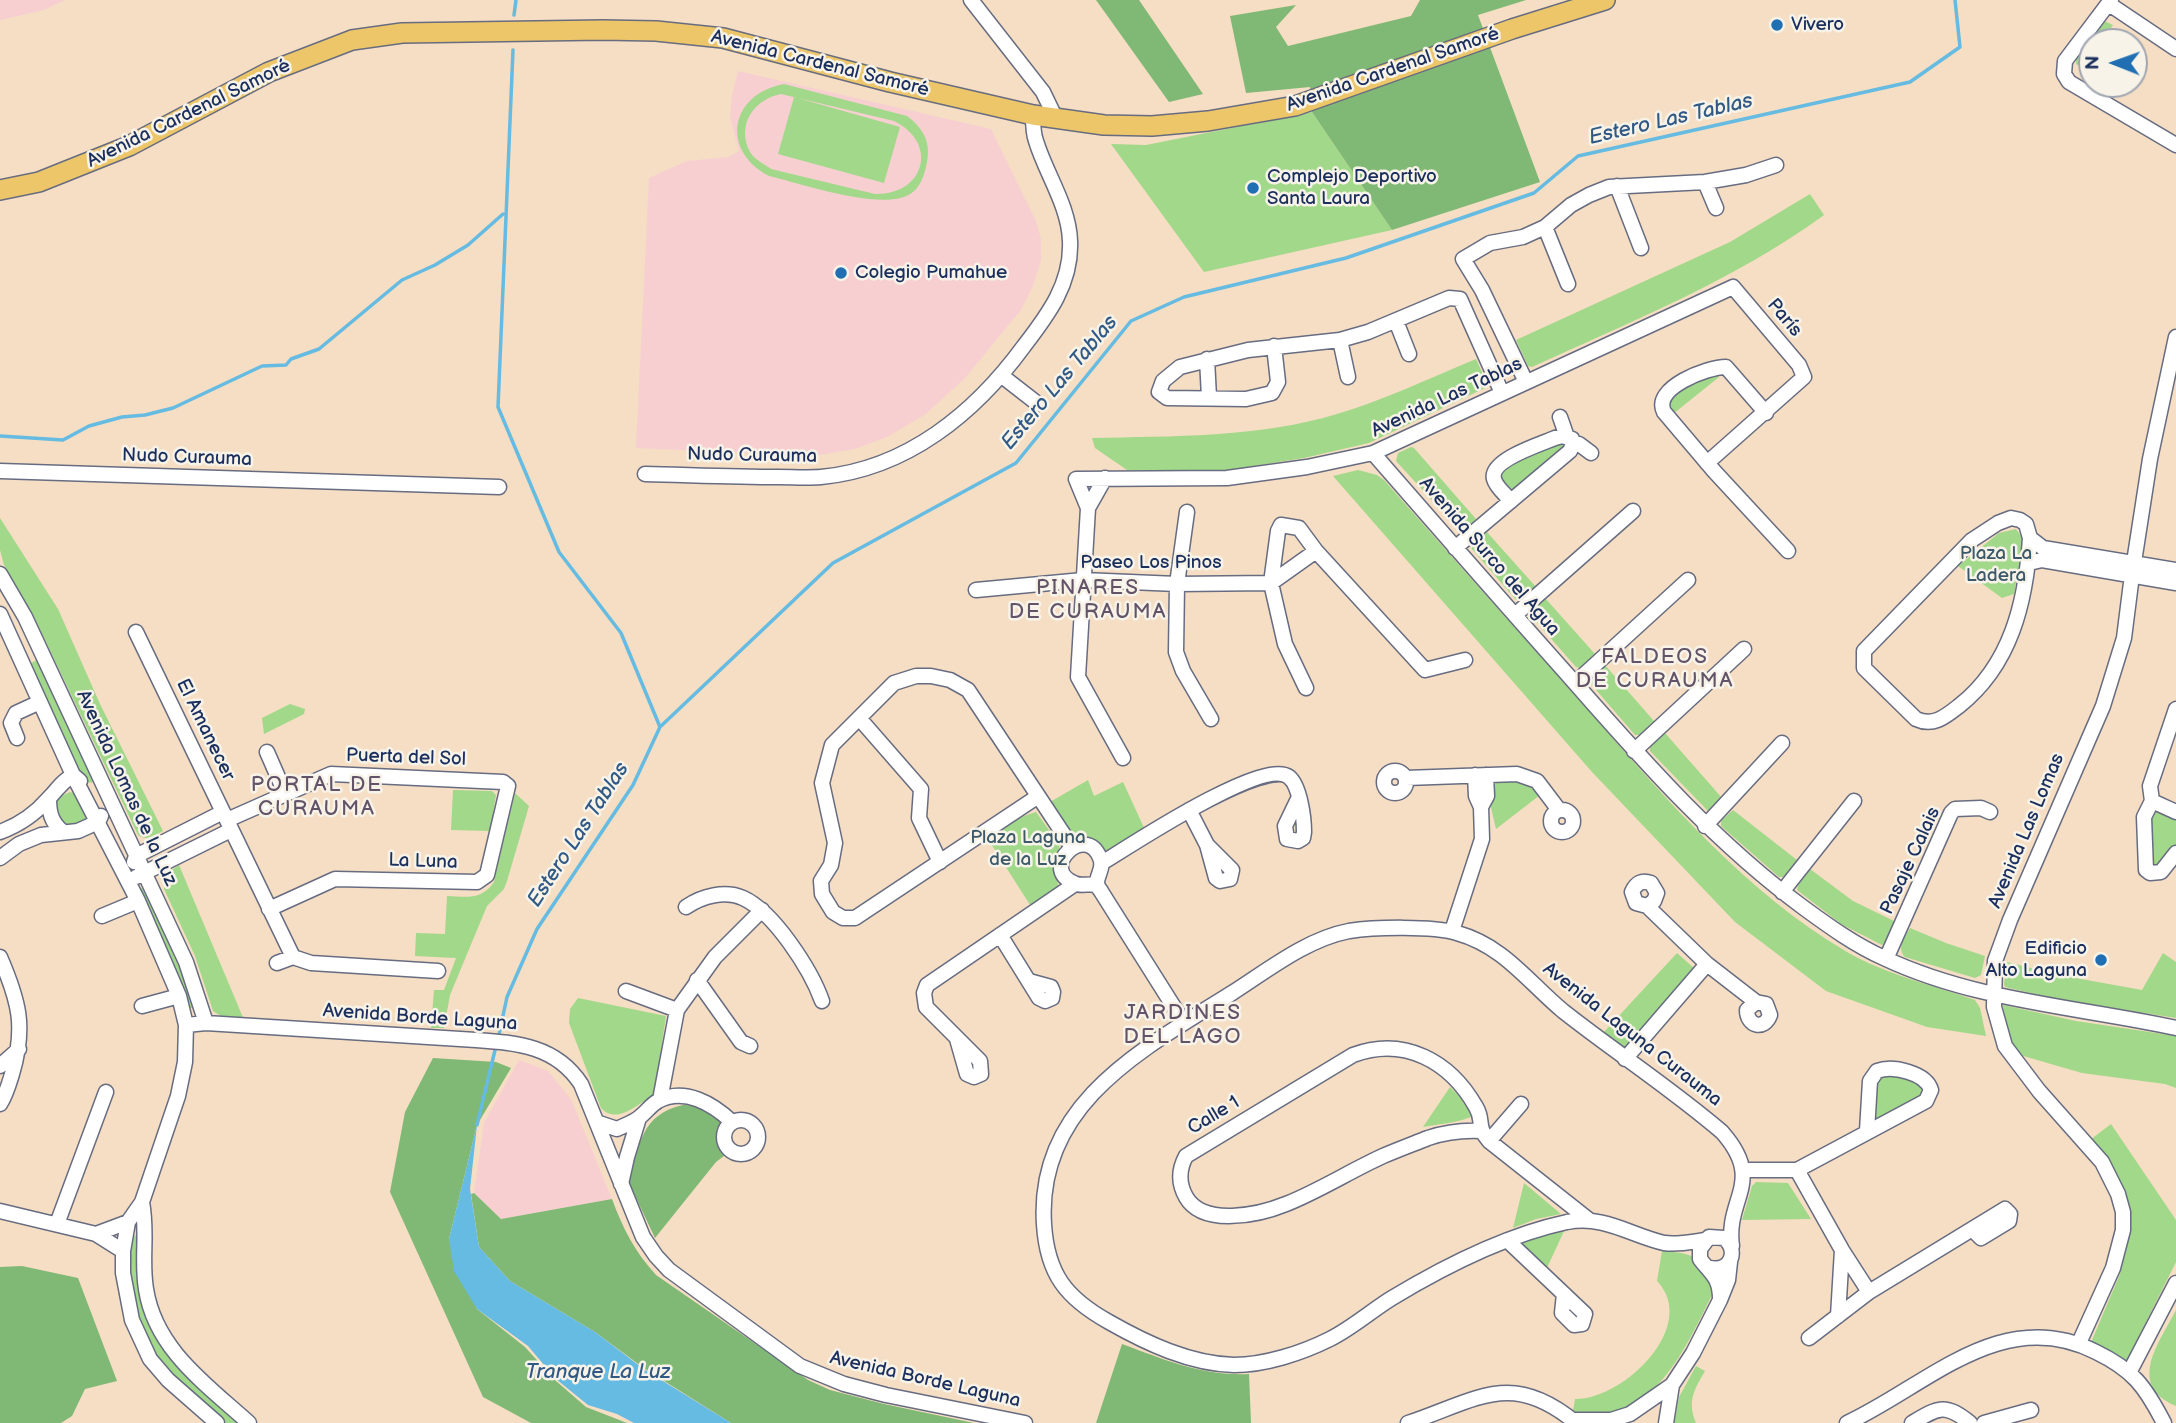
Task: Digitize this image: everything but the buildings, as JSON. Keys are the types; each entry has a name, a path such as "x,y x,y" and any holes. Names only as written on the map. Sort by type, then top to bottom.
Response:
{"main road":[{"name":"Avenida Cardenal Samoré","path":"0,190 38,182 129,146 269,72 352,40 402,33 603,30 656,31 723,38 890,82 1033,115 1104,125 1161,125 1209,121 1295,106 1512,29 1605,0"}],"street":[{"path":"971,0 1043,92 1056,119"},
{"path":"2176,49 2110,2 2065,61 2064,74 2069,82 2176,145"},
{"name":"Nudo Curauma","path":"645,474 821,477 858,470 895,458 950,425 1002,376 1046,318 1058,297 1068,270 1070,242 1066,219 1035,138 1033,115"},
{"path":"1526,382 1482,290 1463,259 1490,243 1523,237 1545,228 1571,205 1590,195 1617,187 1705,183 1746,175 1776,165"},
{"path":"1705,183 1716,208"},
{"path":"1617,187 1641,248"},
{"path":"1545,228 1568,284"},
{"name":"París","path":"1732,286 1798,365 1804,377 1766,413"},
{"name":"Avenida Las Tablas","path":"1088,508 1076,479 1227,478 1307,467 1373,453 1732,286"},
{"path":"1274,346 1278,382 1272,393 1246,399 1167,398 1159,392 1163,381 1180,367 1274,346 1340,340 1396,321 1449,298 1460,299 1502,393"},
{"path":"1396,321 1409,354"},
{"path":"1340,340 1348,377"},
{"name":"Avenida Las Lomas","path":"2079,1343 2113,1268 2123,1230 2123,1212 2115,1186 2102,1162 2039,1091 2005,1046 1997,1023 1993,993 1996,961 2010,920 2103,706 2124,638 2150,459 2175,344"},
{"path":"1207,359 1209,397"},
{"path":"1707,463 1766,413 1726,367 1712,368 1668,390 1660,405 1707,463 1788,551"},
{"path":"1002,376 1038,404"},
{"path":"1455,548 1570,451 1570,440 1560,417"},
{"path":"1511,501 1494,480 1493,474 1495,468 1506,460 1555,438 1570,440 1591,453"},
{"name":"Avenida Surco del Agua","path":"1373,453 1634,751 1705,826 1782,892 1848,940 1932,977 2073,1010 2176,1028"},
{"name":"Nudo Curauma","path":"0,471 499,487"},
{"path":"1105,478 1088,508 1077,677 1123,758"},
{"path":"1515,615 1633,511"},
{"path":"1187,512 1177,584 1176,652 1183,671 1211,719"},
{"path":"2011,518 2026,524 2030,538 2029,563 2015,628 1999,662 1970,697 1945,717 1923,723 1916,719 1864,668 1864,651 1972,540 2011,518"},
{"path":"1306,688 1285,644 1271,583 1281,525 1299,528 1316,551 1425,670 1465,660"},
{"path":"2030,538 2043,548 2076,560"},
{"path":"1271,583 1316,551"},
{"path":"2029,563 2042,560 2076,560 2171,576"},
{"name":"Avenida Lomas de la Luz","path":"0,574 25,617 186,962 206,1023"},
{"name":"Paseo Los Pinos","path":"976,590 1083,580 1177,584 1271,583"},
{"path":"1574,683 1688,580"},
{"path":"3,620 18,624 25,617"},
{"name":"Avenida Lomas de la Luz","path":"3,620 73,775 138,901 179,996 186,1025 185,1062 178,1096 142,1202 128,1222 123,1251 129,1310 144,1348 169,1380 216,1423"},
{"name":"El Amanecer","path":"136,632 293,957"},
{"path":"1634,751 1744,649"},
{"path":"1037,797 855,918 843,918 833,912 822,894 821,881 831,865 835,843 822,783 832,745 894,683 916,676 950,680 968,690 1072,847"},
{"path":"17,738 11,723 16,713 40,702"},
{"path":"2176,709 2150,786 2152,801 2144,817 2146,870 2155,874 2161,872 2176,853"},
{"path":"859,718 921,789 919,818 940,862"},
{"path":"1705,826 1782,743"},
{"path":"267,752 285,793"},
{"name":"Puerta del Sol","path":"136,856 183,832 227,821 331,774 503,782 508,786"},
{"path":"1102,863 1189,810 1257,778 1283,774 1289,777 1297,788 1298,799"},
{"path":"1406,778 1517,774 1536,781 1559,810"},
{"path":"0,832 25,820 49,799 59,784 73,775 92,791 108,798 98,822 78,831 41,835 19,844 0,858"},
{"path":"1452,931 1482,839 1481,807 1486,796 1481,775"},
{"name":"La Luna","path":"269,909 341,878 477,882 487,875 508,786"},
{"path":"49,799 51,816 62,831"},
{"path":"1782,892 1854,801"},
{"path":"2152,801 2176,812"},
{"name":"Pasaje Calais","path":"1886,959 1951,813 1955,809 1981,808 1990,812"},
{"path":"1189,810 1207,845"},
{"name":"Puerta del Sol","path":"128,880 192,849 227,821"},
{"path":"183,832 192,849"},
{"path":"1075,884 1062,870 1063,857 1072,847 1091,847 1097,851 1102,863 1097,882 1101,891 1184,1023"},
{"path":"128,880 136,856"},
{"path":"957,1040 926,1007 924,993 927,985 1075,884 1093,884 1101,891"},
{"path":"686,907 716,894 742,897 762,910 795,951 816,985 822,1001"},
{"name":"Avenida Lomas de la Luz","path":"102,916 138,901"},
{"path":"1647,906 1707,964 1756,1002"},
{"path":"660,1100 677,1010 715,957 762,910"},
{"name":"Avenida Laguna Curauma","path":"1575,1422 1610,1422 1637,1410 1671,1385 1693,1353 1726,1288 1732,1246 1730,1229 1742,1191 1743,1170 1734,1146 1722,1132 1559,1007 1499,951 1452,931 1396,929 1348,931 1308,945 1119,1067 1082,1104 1065,1129 1051,1160 1043,1205 1049,1254 1060,1282 1070,1296 1084,1307 1158,1346 1184,1355 1233,1365 1258,1363 1288,1355 1330,1339 1392,1298 1448,1267 1508,1241 1567,1223 1589,1220 1611,1224 1658,1241 1677,1244 1706,1243"},
{"path":"1000,934 1029,981"},
{"path":"0,957 17,999 20,1021 19,1049 0,1104"},
{"path":"276,963 293,957 311,963 439,971"},
{"path":"1625,1059 1707,964"},
{"path":"697,981 741,1042 750,1046"},
{"path":"625,991 677,1010"},
{"path":"141,1005 179,996"},
{"name":"Avenida Borde Laguna","path":"186,1025 206,1023 519,1043 547,1053 569,1069 581,1084 607,1145 620,1160 621,1184 643,1237 662,1264 800,1366 844,1384 886,1395 1025,1423"},
{"name":"Calle 1","path":"1375,1048 1396,1048 1427,1057 1457,1082 1478,1109 1485,1136 1457,1130 1430,1137 1382,1156 1285,1205 1248,1213 1214,1216 1206,1214 1188,1200 1181,1186 1181,1171 1186,1156 1342,1061 1375,1048"},
{"path":"0,1066 19,1049"},
{"path":"1743,1170 1797,1170 1926,1101 1931,1090 1928,1083 1922,1077 1888,1068 1877,1071 1870,1081 1867,1131"},
{"path":"57,1224 106,1092"},
{"path":"607,1145 617,1129 639,1118 660,1100 682,1097 699,1099 717,1107 732,1122"},
{"path":"1521,1104 1485,1136 1589,1220"},
{"path":"620,1160 639,1118"},
{"path":"598,1123 617,1129"},
{"path":"1797,1170 1869,1292"},
{"path":"1720,1300 1718,1282 1710,1268 1703,1263 1706,1243 1742,1191"},
{"name":"Avenida Lomas de la Luz","path":"142,1202 147,1226 144,1256 146,1287 156,1324 167,1343 189,1369 249,1423"},
{"path":"0,1211 96,1234 123,1251"},
{"path":"96,1234 128,1222"},
{"path":"1809,1338 1869,1292 1973,1230"},
{"path":"1706,1243 1724,1238 1732,1246"},
{"path":"1508,1241 1564,1294"},
{"path":"1838,1316 1842,1250"},
{"path":"1710,1268 1721,1269 1730,1262"},
{"path":"2130,1371 2176,1283"},
{"path":"1847,1423 1878,1409 1961,1357 1986,1346 2031,1337 2079,1343 2130,1371 2153,1401 2164,1423"},
{"name":"Avenida Laguna Curauma","path":"1666,1423 1671,1385"},
{"path":"1408,1423 1485,1395 1506,1392 1542,1399 1575,1422"},
{"path":"2153,1401 2176,1415"},
{"path":"1912,1423 1937,1409 1953,1409 1970,1423"},
{"path":"1984,1423 2031,1410"}],"shaded area":[{"path":"0,0 65,0 44,10 0,20"},
{"name":"Colegio Pumahue","path":"738,71 991,129 1036,221 1041,239 1041,260 1033,286 1021,310 965,378 926,414 887,437 855,449 814,456 636,448 649,178 687,161 729,157 739,151 730,117"},
{"path":"519,1060 548,1071 571,1099 612,1199 501,1219 474,1193 484,1123"}],"green space":[{"path":"1096,0 1139,0 1203,94 1169,102"},
{"path":"1420,0 1526,0 1478,15 1540,182 1392,230 1312,112 1310,87 1246,93 1230,16 1296,5 1276,27 1288,46 1411,16"},
{"path":"2104,21 2113,25 2111,28 2099,28"},
{"path":"784,84 907,116 917,125 927,142 926,166 919,185 902,198 866,199 769,176 753,165 743,152 738,138 738,124 743,111 752,99 766,90","holes":["781,94 894,121 908,130 917,142 921,154 915,177 892,192 875,194 771,169 752,155 746,142 745,132 750,115 763,101"]},
{"path":"794,97 900,127 884,183 778,154"},
{"name":"Complejo Deportivo Santa Laura","path":"1312,112 1392,230 1204,272 1111,144 1146,145"},
{"path":"1810,194 1824,215 1755,260 1645,316 1532,367 1528,366 1516,340 1730,242"},
{"path":"1476,359 1486,381 1485,388 1369,443 1304,458 1228,470 1127,470 1095,448 1092,438 1246,432 1307,422 1372,402"},
{"path":"1716,373 1719,377 1673,414 1666,405 1669,396"},
{"path":"1562,441 1566,446 1513,492 1501,480 1499,473 1508,464"},
{"path":"1411,447 1476,519 1461,532 1396,461 1398,453"},
{"path":"1358,470 1377,475 1384,480 1677,809 1741,872 1774,901 1847,952 1894,973 1975,1000 1980,1008 1986,1036 1927,1027 1826,991 1735,922 1592,772 1333,476"},
{"path":"0,518 58,609 100,704 163,831 154,836 145,838 138,835 34,617 4,565 0,550"},
{"name":"Plaza La Ladera","path":"2016,529 2024,540 2014,594 2002,598 1958,566 1999,533"},
{"path":"1486,531 1536,587 1520,600 1516,600 1472,549 1472,544"},
{"path":"1545,598 1595,654 1580,668 1576,667 1531,616 1531,611"},
{"path":"38,659 94,780 91,783 84,781 30,664"},
{"path":"1604,664 1654,721 1641,735 1635,735 1591,684 1591,677"},
{"path":"290,704 305,709 304,714 264,734 262,718"},
{"path":"1665,733 1722,798 1708,811 1650,751 1650,747"},
{"path":"1498,778 1521,782 1540,795 1496,829 1489,799"},
{"name":"Plaza Laguna de la Luz","path":"1088,780 1094,796 1123,782 1146,832 1109,855 1098,841 1076,837 1061,823 1050,802"},
{"path":"453,790 492,791 496,795 490,831 451,830"},
{"path":"70,792 76,794 85,814 85,821 71,828 61,824 55,807 59,797"},
{"path":"515,793 529,806 507,881 504,889 487,906 450,995 444,1028 431,1028 434,990 444,990 456,958 415,956 416,933 445,934 447,896 479,895 494,882"},
{"path":"2153,805 2176,817 2176,847 2153,870 2147,818"},
{"path":"1733,810 1797,860 1784,877 1779,877 1721,826 1721,821"},
{"name":"Plaza Laguna de la Luz","path":"1036,812 1060,845 1054,865 1059,889 1032,908 988,839 1021,817"},
{"path":"179,865 244,1020 224,1018 213,1011 195,956 164,889 164,875"},
{"path":"1810,869 1853,901 1896,922 1885,943 1882,945 1841,924 1797,890"},
{"path":"144,887 185,975 193,1008 188,1008 139,890"},
{"path":"1910,928 1985,956 1981,975 1975,978 1905,957 1901,946"},
{"path":"1677,953 1695,969 1624,1051 1603,1033"},
{"path":"2163,953 2176,962 2176,1018 2056,999 2005,987 2004,984 2007,962 2059,975 2142,990"},
{"path":"578,998 666,1016 654,1096 621,1114 614,1115 601,1108 569,1023 570,1009"},
{"path":"2003,1005 2076,1021 2176,1036 2176,1088 2165,1084 2082,1073 2020,1055 2010,1041"},
{"path":"433,1058 496,1062 511,1068 477,1125 449,1239 477,1309 525,1347 556,1381 586,1407 627,1423 531,1423 483,1397 390,1192 405,1112"},
{"path":"1887,1072 1922,1082 1924,1096 1873,1121 1874,1081"},
{"path":"1450,1087 1470,1107 1471,1117 1423,1127"},
{"path":"683,1105 705,1109 719,1119 724,1156 716,1162 655,1238 628,1181 640,1143 650,1124 658,1116"},
{"path":"2111,1124 2176,1220 2176,1262 2126,1362 2093,1345 2092,1340 2120,1274 2129,1238 2128,1217 2090,1140"},
{"path":"1756,1182 1788,1183 1811,1219 1742,1220 1752,1186"},
{"path":"1524,1183 1561,1214 1536,1219 1513,1228"},
{"path":"474,1193 501,1219 612,1199 630,1240 656,1275 808,1380 830,1390 884,1404 974,1423 731,1423 645,1369 595,1332 510,1281 479,1247 471,1194"},
{"path":"1565,1229 1546,1270 1515,1244 1534,1236"},
{"path":"136,1235 140,1295 153,1335 178,1368 241,1423 226,1423 189,1392 168,1372 148,1343 135,1310 130,1274 132,1238"},
{"path":"1662,1251 1691,1256 1709,1279 1712,1295 1693,1333 1670,1370 1656,1387 1640,1400 1621,1409 1600,1414 1573,1411 1575,1399 1594,1396 1633,1374 1650,1357 1663,1338 1669,1319 1668,1299 1657,1281"},
{"path":"22,1266 78,1278 117,1381 85,1389 72,1416 61,1423 0,1423 0,1267"},
{"path":"2176,1310 2176,1406 2161,1397 2153,1387 2150,1375 2155,1349"},
{"path":"1122,1344 1199,1370 1249,1374 1251,1423 1096,1423"},
{"path":"1696,1366 1705,1371 1693,1396 1692,1408 1696,1423 1674,1423 1679,1397"}],"water":[{"name":"Tranque La Luz","path":"477,1125 470,1189 479,1247 510,1281 595,1332 645,1370 731,1423 634,1423 617,1414 588,1405 556,1379 528,1346 477,1309 454,1271 449,1239"}],"waterway":[{"path":"514,15 516,0"},
{"name":"Estero Las Tablas","path":"498,1039 507,997 537,929 633,785 660,727 833,563 1016,463 1131,321 1184,297 1346,258 1534,193 1578,156 1910,82 1960,47 1955,0"},
{"path":"513,50 498,407 559,552 621,633 660,727"},
{"path":"0,436 63,440 89,426 173,408 262,366 286,365 291,359 319,349 402,280 435,265 468,245 503,214"},
{"name":"Estero Las Tablas","path":"477,1125 496,1046"}],"place":[{"name":"Vivero","path":"1777,25"},
{"name":"Complejo Deportivo Santa Laura","path":"1253,188"},
{"name":"Colegio Pumahue","path":"841,273"},
{"name":"Edificio Alto Laguna","path":"2101,960"}],"district":[{"name":"PINARES DE CURAUMA","path":"1088,601"},
{"name":"FALDEOS DE CURAUMA","path":"1655,670"},
{"name":"PORTAL DE CURAUMA","path":"317,798"},
{"name":"JARDINES DEL LAGO","path":"1183,1026"}]}
